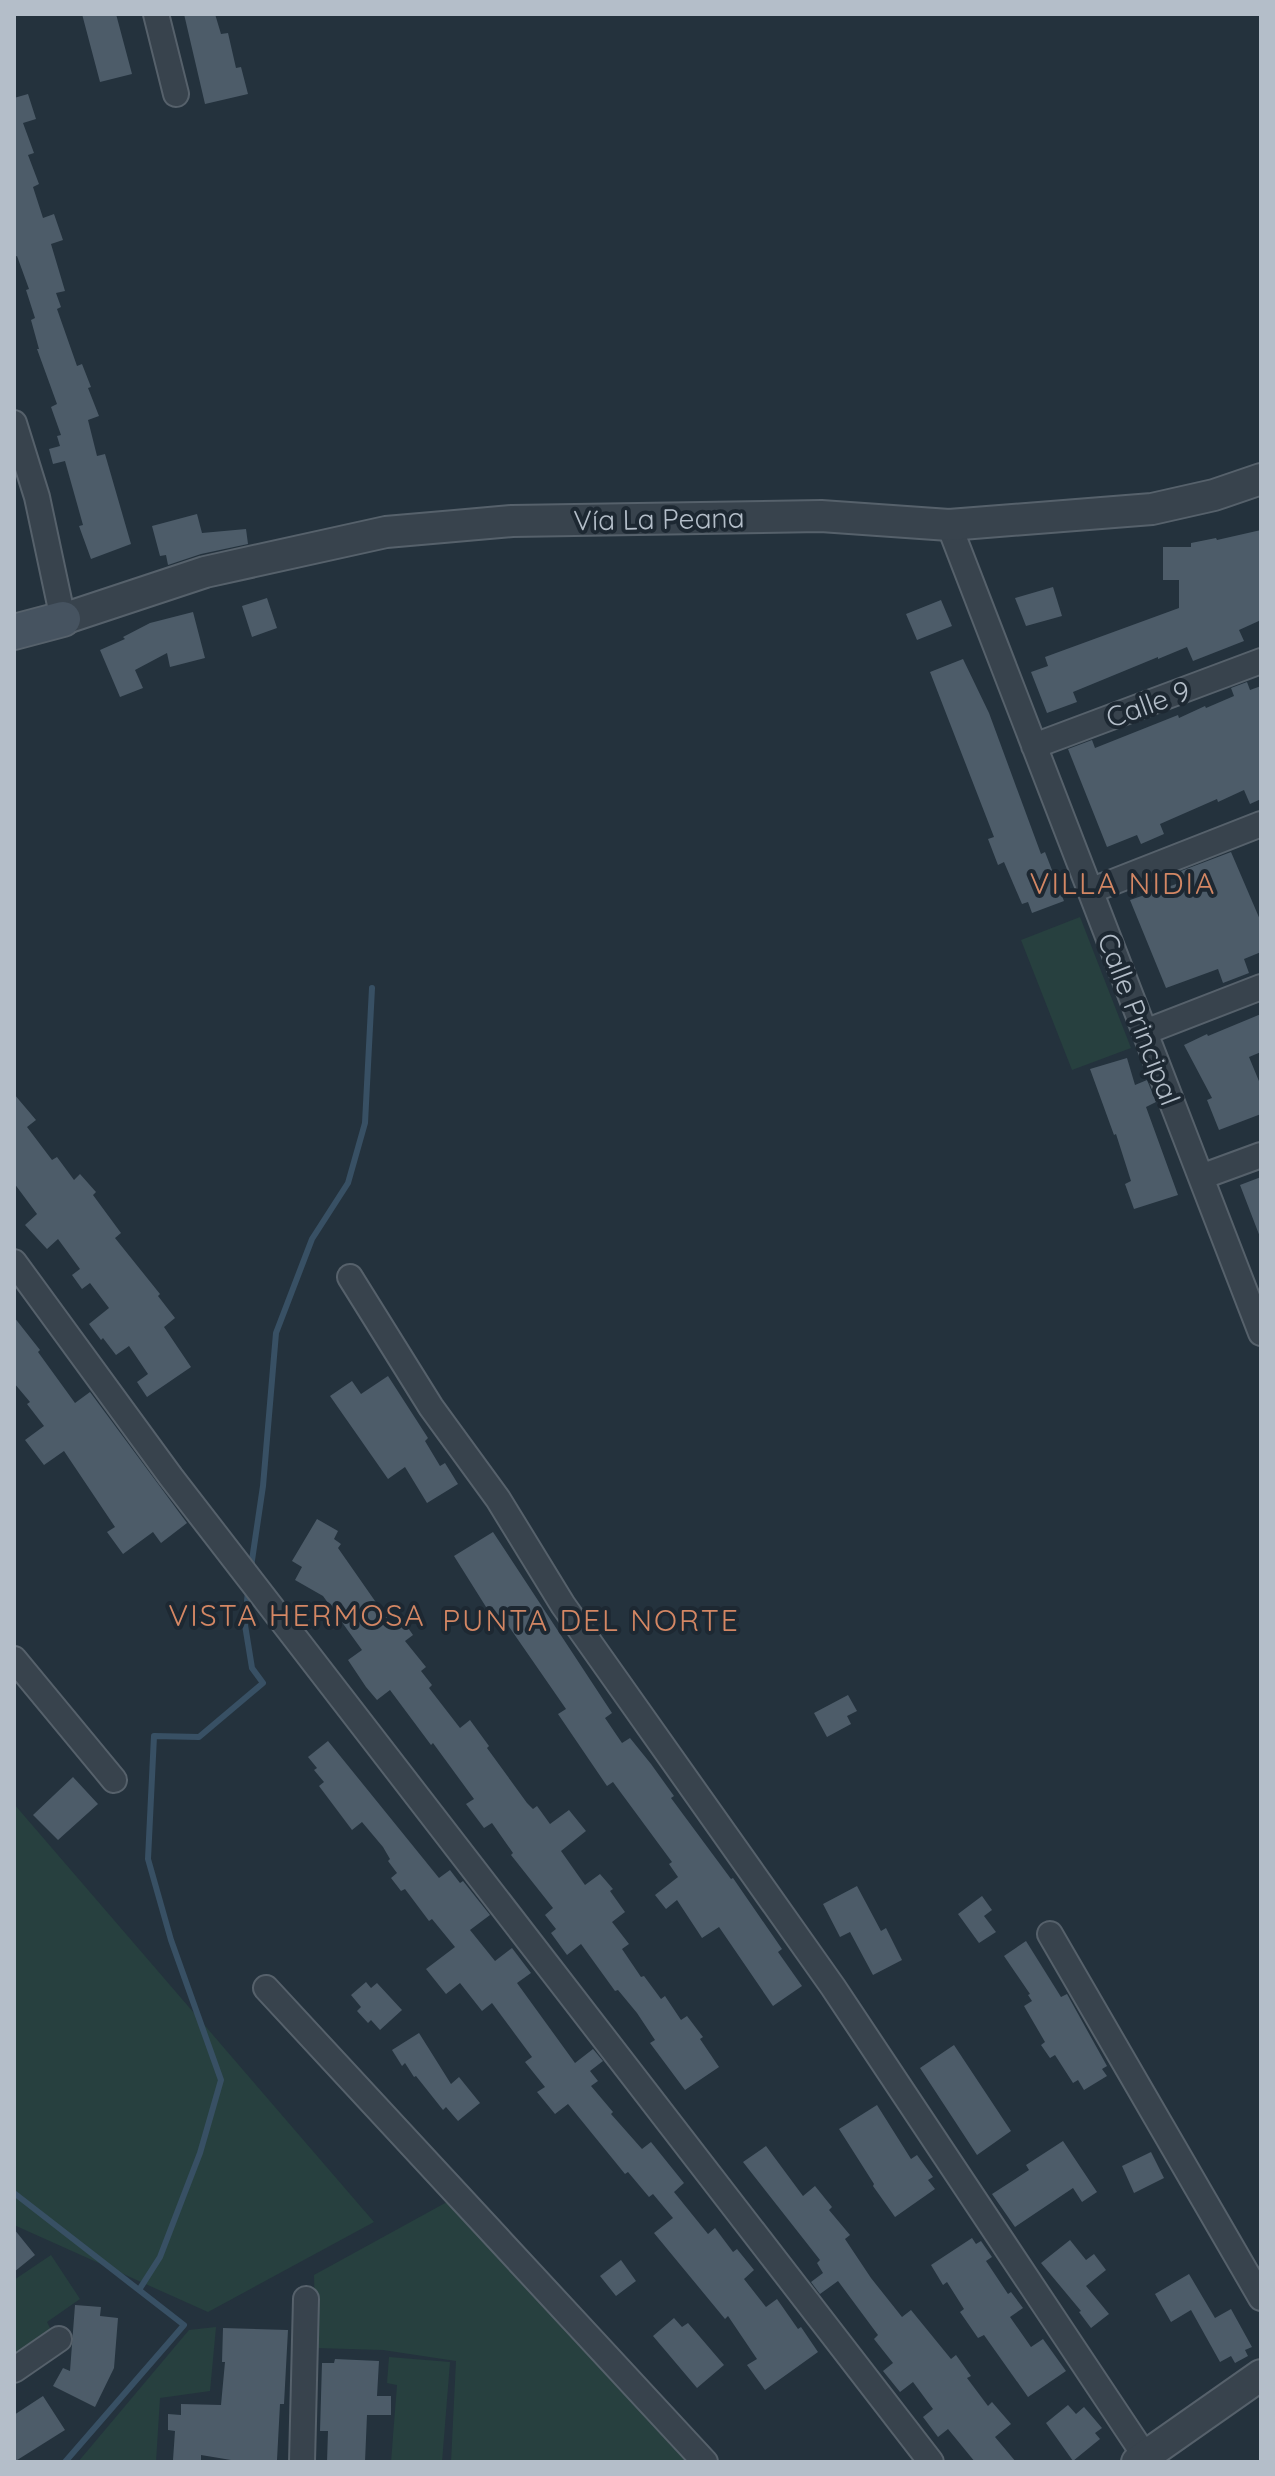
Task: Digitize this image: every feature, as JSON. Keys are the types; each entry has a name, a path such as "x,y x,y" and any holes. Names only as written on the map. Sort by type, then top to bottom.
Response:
{"main road":[{"path":"14,632 63,619"}],"street":[{"path":"156,14 176,94"},
{"path":"14,423 37,497 63,619"},
{"name":"Vía La Peana","path":"63,619 205,572 386,532 512,521 797,516 949,525 1152,509 1214,495 1261,479"},
{"name":"Calle Principal","path":"949,525 1259,1323"},
{"name":"Calle 9","path":"1034,746 1261,661"},
{"path":"1090,891 1261,824"},
{"path":"1145,1032 1261,987"},
{"path":"1201,1177 1261,1155"},
{"path":"14,1262 181,1489 931,2462"},
{"path":"350,1277 431,1407 498,1499 563,1605 833,1987 1141,2459 1261,2375"},
{"path":"14,1659 114,1780"},
{"path":"1050,1934 1261,2298"},
{"path":"266,1988 705,2462"},
{"path":"302,2462 306,2299"},
{"path":"14,2370 59,2339"}],"green space":[{"path":"1080,917 1131,1048 1072,1070 1021,940"},
{"path":"14,1804 374,2222 208,2312 14,2225"},
{"path":"447,2202 612,2371 692,2462 451,2462 456,2361 383,2350 316,2348 314,2275"},
{"path":"51,2255 80,2299 47,2322 52,2332 17,2355 14,2350 14,2280"},
{"path":"216,2327 210,2391 160,2398 156,2462 78,2462 189,2330"},
{"path":"389,2357 450,2362 442,2462 391,2462 397,2385 387,2383"}],"building":[{"path":"82,14 116,14 132,74 100,82"},
{"path":"184,14 215,14 221,34 228,33 236,68 241,67 248,94 205,104"},
{"path":"28,94 36,119 23,123 34,153 28,155 39,184 33,187 43,218 54,214 63,240 51,244 65,291 56,293 61,307 57,309 77,366 82,364 91,387 88,388 99,416 88,420 97,456 105,454 131,544 91,559 79,526 83,525 65,461 53,464 49,449 60,446 57,436 61,435 51,407 57,404 37,349 31,320 35,318 26,290 29,289 17,256 14,257 14,98"},
{"path":"197,514 202,533 246,529 248,544 168,565 166,555 160,556 152,526"},
{"path":"1261,530 1261,620 1239,630 1244,641 1193,661 1187,647 1158,657 1073,692 1077,702 1047,713 1031,672 1048,666 1045,657 1179,608 1179,580 1163,580 1163,547 1191,547 1191,543"},
{"path":"1053,587 1062,616 1026,626 1015,598"},
{"path":"267,598 277,628 252,637 242,606"},
{"path":"941,600 952,626 917,640 906,614"},
{"path":"193,612 205,658 170,667 167,653 135,670 143,688 120,697 100,650 150,623"},
{"path":"963,659 989,713 1041,854 1045,852 1064,901 1032,913 1028,902 1022,904 1004,862 998,865 988,839 994,837 930,672"},
{"path":"1247,682 1250,690 1261,686 1261,799 1250,804 1244,790 1160,824 1164,834 1141,844 1137,835 1107,847 1068,749 1092,740 1095,748 1178,715 1179,718 1206,708 1234,696 1231,688"},
{"path":"1231,852 1261,922 1261,952 1244,959 1249,973 1223,983 1218,969 1166,988 1130,900 1185,881 1181,871"},
{"path":"1261,1014 1261,1052 1249,1057 1261,1086 1261,1114 1219,1130 1207,1100 1212,1098 1184,1045"},
{"path":"1127,1058 1135,1085 1147,1080 1156,1102 1146,1107 1178,1195 1134,1209 1125,1184 1131,1181 1090,1069"},
{"path":"14,1094 36,1120 27,1127 52,1160 57,1157 74,1180 80,1174 96,1192 93,1195 121,1233 115,1238 175,1318 164,1327 191,1367 147,1397 137,1382 148,1374 129,1346 116,1355 89,1324 109,1308 90,1283 82,1289 72,1275 80,1269 58,1239 47,1249 25,1225 37,1214 14,1183"},
{"path":"1261,1177 1261,1236 1260,1237 1240,1185"},
{"path":"14,1317 75,1403 90,1392 187,1523 161,1543 153,1532 123,1554 107,1532 115,1527 64,1451 44,1465 25,1440 44,1426 14,1383"},
{"path":"388,1376 428,1438 425,1441 440,1466 445,1463 458,1484 427,1503 405,1467 388,1479 330,1396 352,1381 361,1394"},
{"path":"317,1519 338,1531 334,1539 341,1544 338,1548 375,1601 388,1618 397,1612 413,1635 405,1641 426,1667 421,1671 432,1685 429,1688 460,1728 470,1720 527,1803 533,1809 537,1806 550,1824 569,1810 586,1831 561,1851 585,1885 600,1874 613,1889 610,1891 625,1912 612,1922 629,1944 622,1949 641,1977 644,1976 661,1999 665,1996 681,2020 687,2016 719,2067 685,2090 650,2043 655,2040 637,2013 618,1990 615,1991 581,1944 567,1955 551,1933 556,1929 545,1915 553,1908 511,1855 513,1853 492,1823 484,1828 466,1804 474,1799 433,1743 431,1745 390,1690 377,1700 366,1687 348,1660 362,1650 323,1596 295,1580 302,1567 292,1561"},
{"path":"493,1532 612,1713 605,1718 622,1743 630,1738 651,1764 674,1796 671,1798 733,1878 782,1949 778,1952 802,1986 773,2006 719,1927 702,1938 677,1900 666,1909 655,1895 678,1877 669,1864 672,1862 613,1782 607,1786 558,1714 566,1709 505,1621 498,1626 454,1556"},
{"path":"848,1695 857,1711 847,1716 851,1724 827,1737 814,1713"},
{"path":"328,1741 439,1878 450,1870 460,1883 463,1881 490,1915 470,1930 495,1961 512,1948 531,1973 517,1983 575,2063 593,2049 603,2061 590,2071 598,2081 591,2086 613,2112 611,2114 642,2149 651,2142 684,2183 674,2192 708,2234 715,2228 733,2252 737,2249 754,2270 744,2279 766,2307 777,2299 818,2352 765,2390 747,2365 757,2359 728,2316 725,2319 654,2233 673,2218 653,2194 649,2197 628,2172 625,2174 568,2104 555,2114 537,2092 545,2087 525,2062 532,2057 492,2003 482,2011 460,1983 446,1994 426,1969 455,1947 432,1919 429,1921 405,1889 401,1891 391,1878 397,1873 388,1861 390,1859 362,1822 352,1830 319,1786 324,1782 308,1757"},
{"path":"73,1777 98,1804 58,1840 33,1815"},
{"path":"857,1886 881,1931 886,1928 902,1960 873,1975 850,1932 840,1937 823,1904"},
{"path":"982,1896 992,1910 984,1916 996,1932 979,1943 958,1914"},
{"path":"1026,1941 1061,1997 1067,1994 1107,2066 1102,2069 1107,2076 1084,2090 1078,2080 1073,2083 1055,2055 1050,2058 1041,2045 1045,2042 1024,2006 1032,2001 1030,1994 1004,1956"},
{"path":"366,1982 371,1988 377,1983 402,2010 380,2030 357,2011 361,2007 351,1995"},
{"path":"419,2033 451,2084 459,2077 480,2103 458,2121 446,2107 443,2110 405,2063 402,2066 392,2050"},
{"path":"954,2045 1011,2131 977,2155 920,2068"},
{"path":"877,2105 911,2159 917,2155 933,2177 928,2180 935,2189 895,2217 839,2129"},
{"path":"1063,2141 1097,2192 1082,2202 1073,2188 1015,2227 992,2194 1029,2170 1026,2165"},
{"path":"766,2146 803,2196 815,2186 832,2207 829,2210 850,2235 845,2239 902,2317 911,2310 951,2359 956,2355 971,2376 967,2378 988,2406 992,2402 1011,2424 995,2437 1016,2462 975,2462 948,2429 938,2437 923,2417 933,2409 913,2382 900,2392 883,2371 893,2363 874,2339 878,2335 838,2281 820,2294 811,2282 823,2273 817,2263 820,2260 743,2162"},
{"path":"1151,2152 1164,2178 1134,2193 1122,2166"},
{"path":"14,2229 35,2255 14,2272"},
{"path":"972,2238 976,2244 981,2241 992,2257 986,2261 1008,2294 1011,2292 1023,2308 1010,2317 1031,2347 1043,2339 1066,2371 1028,2397 984,2335 978,2338 960,2312 964,2309 947,2282 943,2285 931,2265"},
{"path":"1070,2240 1086,2260 1094,2254 1106,2270 1086,2286 1109,2314 1091,2328 1081,2311 1041,2263"},
{"path":"621,2260 636,2281 616,2296 600,2276"},
{"path":"1189,2274 1215,2318 1231,2309 1252,2347 1245,2350 1248,2356 1235,2363 1231,2356 1220,2362 1191,2310 1171,2322 1155,2294"},
{"path":"75,2305 101,2307 100,2316 118,2318 114,2368 95,2407 53,2386 63,2368 70,2371"},
{"path":"674,2318 682,2327 688,2323 724,2365 697,2388 653,2336"},
{"path":"223,2328 288,2330 277,2460 243,2462 201,2455 201,2462 173,2460 175,2431 168,2430 168,2414 181,2415 181,2404 221,2405 225,2362 222,2362"},
{"path":"335,2359 379,2361 377,2396 391,2396 391,2415 367,2415 365,2462 327,2462 328,2431 320,2431 322,2363 334,2363"},
{"path":"43,2396 65,2430 14,2462 14,2415"},
{"path":"1068,2405 1076,2414 1084,2407 1102,2428 1095,2433 1100,2439 1073,2461 1046,2423"}],"waterway":[{"path":"251,1567 263,1486 276,1333 312,1239 348,1183 365,1123 372,988"},
{"path":"139,2290 160,2257 200,2153 221,2080 171,1940 148,1859 154,1736 199,1737 263,1683 252,1668 245,1625 248,1590"},
{"path":"14,2193 184,2325 65,2462"}],"district":[{"name":"VILLA NIDIA","path":"1123,884"},
{"name":"VISTA HERMOSA","path":"297,1616"},
{"name":"PUNTA DEL NORTE","path":"591,1621"}]}
